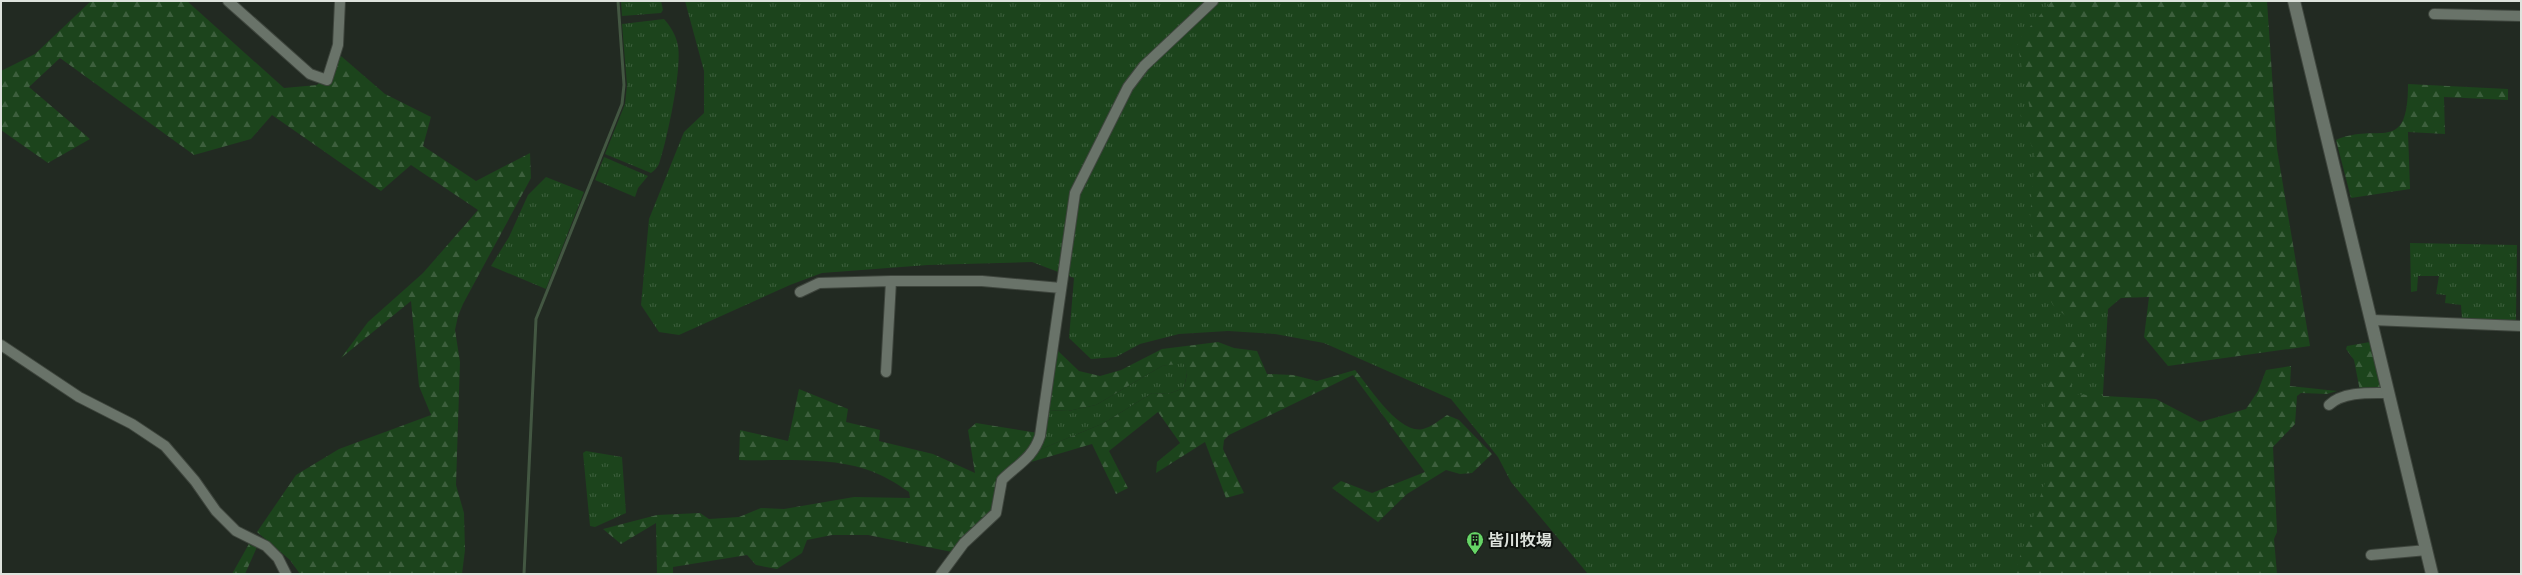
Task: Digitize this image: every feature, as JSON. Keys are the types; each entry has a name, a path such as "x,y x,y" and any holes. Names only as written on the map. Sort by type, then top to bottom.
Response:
{"street":[{"path":"228,1 310,74 327,80 338,44 340,1"},
{"path":"941,574 964,543 996,513 1002,480 1028,459 1036,449 1040,436 1075,193 1113,114 1128,87 1144,66 1213,1"},
{"path":"2294,1 2432,574"},
{"path":"2434,14 2521,16"},
{"path":"800,292 819,283 891,281 982,281 1061,288"},
{"path":"886,372 891,281"},
{"path":"2372,320 2521,326"},
{"path":"1,345 79,397 132,424 165,446 191,476 216,511 236,531 266,546 278,558 286,574"},
{"path":"2329,405 2339,398 2350,395 2389,393"},
{"path":"2371,554 2427,550"}],"green space":[{"path":"91,1 187,1 284,88 317,85 341,56 385,94 431,117 423,146 476,181 530,153 531,178 463,304 458,316 455,330 460,362 456,485 464,513 465,550 462,574 300,574 290,560 257,532 296,475 339,449 431,415 419,386 411,301 341,358 368,322 423,273 478,210 411,165 381,191 272,115 251,139 194,155 60,58 29,87 90,139 48,163 1,130 1,71 35,54"},
{"path":"621,1 661,1 663,10 661,13 622,16"},
{"path":"685,1 2106,1 2111,258 2098,478 2083,574 1588,574 1511,482 1498,457 1451,399 1324,343 1275,334 1228,331 1179,334 1140,344 1116,357 1091,359 1069,338 1074,278 1032,262 928,265 822,273 790,285 679,335 659,332 641,305 649,219 684,132 704,113 704,71"},
{"path":"2052,1 2267,1 2277,149 2310,346 2168,366 2144,337 2149,297 2121,298 2108,309 2083,320 2068,318 2053,305 2039,282 2030,218 2035,155 2020,114 2030,110 2017,42"},
{"path":"664,19 673,31 676,38 679,57 678,71 670,122 662,153 659,164 651,173 605,154 625,104 627,85 622,24"},
{"path":"2408,84 2508,89 2508,100 2444,97 2445,134 2408,132 2410,189 2351,198 2336,140 2351,135 2388,132 2396,129 2403,121 2407,107"},
{"path":"604,157 648,176 638,188 635,197 595,180"},
{"path":"546,177 584,192 546,289 491,266 509,237 528,195"},
{"path":"2410,243 2517,245 2516,321 2462,319 2461,305 2445,303 2446,295 2436,294 2439,276 2418,276 2417,291 2411,292"},
{"path":"2067,339 2082,346 2085,363 2073,371 2071,394 2156,399 2200,422 2246,409 2258,391 2266,370 2291,366 2290,386 2337,391 2327,394 2301,393 2297,396 2295,424 2273,447 2277,532 2274,539 2277,574 2014,574 2049,471 2044,393 2055,367 2060,345"},
{"path":"1218,342 1234,348 1257,351 1267,374 1293,375 1317,381 1355,370 1385,408 1404,425 1414,429 1423,429 1447,415 1459,420 1492,454 1472,473 1460,474 1446,470 1407,494 1378,522 1332,488 1341,481 1372,493 1425,472 1353,375 1229,435 1224,440 1223,449 1244,493 1226,498 1205,442 1156,473 1157,462 1180,443 1158,412 1109,451 1128,488 1116,494 1092,444 1031,462 1039,450 1104,423 1152,393 1168,394 1184,388 1187,374 1184,363 1162,366 1096,405 1068,411 1047,410 1056,349 1079,371 1100,376 1121,370 1162,349"},
{"path":"2370,342 2381,387 2379,389 2360,391 2354,360 2346,349 2347,346"},
{"path":"1184,362 1187,373 1184,388 1168,394 1152,393 1104,423 1039,450 1047,410 1068,411 1096,405 1162,366"},
{"path":"799,389 848,409 846,422 880,430 879,441 933,454 975,473 968,430 976,423 1038,433 1032,446 998,480 996,506 952,552 868,535 832,535 807,540 802,553 777,569 756,565 747,555 673,567 673,574 657,574 656,523 621,544 603,529 657,515 700,513 709,519 739,517 761,508 784,509 854,497 910,498 909,492 899,485 871,471 851,465 803,460 739,460 740,430 788,441"},
{"path":"586,451 622,457 626,513 595,527 590,526 583,453"},
{"path":"250,542 257,547 245,574 232,574"}],"waterway":[{"path":"524,574 536,319 622,104 624,85 618,1"}],"place":[{"name":"皆川牧場","path":"1475,555"}]}
